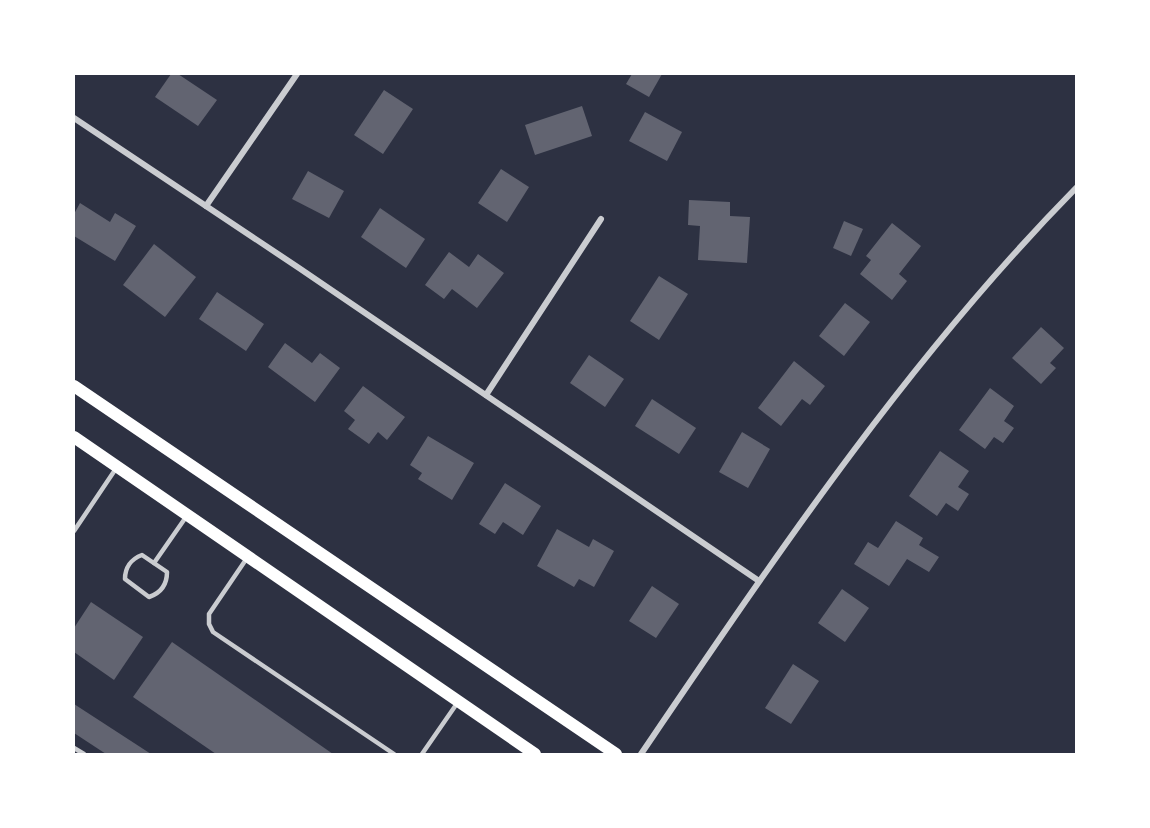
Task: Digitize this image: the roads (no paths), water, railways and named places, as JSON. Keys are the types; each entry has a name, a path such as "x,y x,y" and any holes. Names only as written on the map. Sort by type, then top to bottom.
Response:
{"main road":[{"path":"74,387 616,754"},
{"path":"74,437 535,754"}],"street":[{"path":"206,206 297,74"},
{"path":"74,118 759,581"},
{"path":"641,754 759,581 905,382 972,301 1077,188"},
{"path":"486,395 601,219"}],"lane":[{"path":"74,531 117,467"},
{"path":"154,563 187,515"},
{"path":"142,555 154,563 167,572 167,581 157,594 149,597 124,579 125,571 134,558 142,555"},
{"path":"249,556 209,614 209,624 213,632 394,754"},
{"path":"422,754 458,702"},
{"path":"74,748 84,754"}]}
